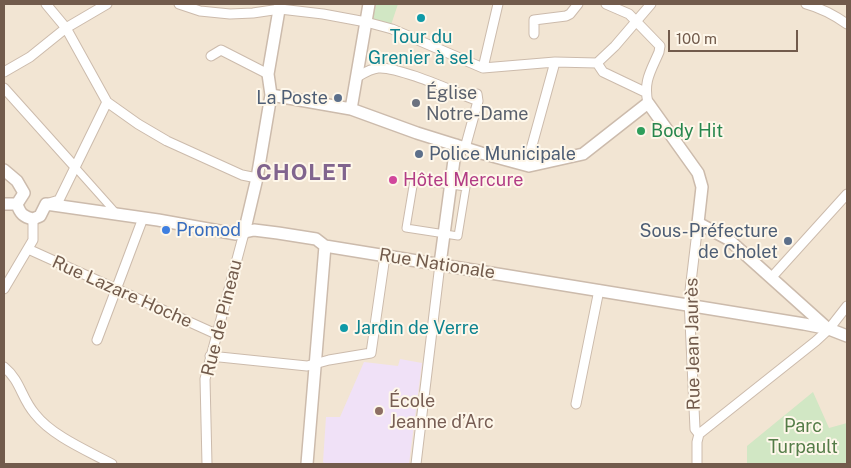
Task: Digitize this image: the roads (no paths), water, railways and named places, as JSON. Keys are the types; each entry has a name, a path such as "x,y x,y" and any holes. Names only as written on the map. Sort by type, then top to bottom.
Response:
{"street":[{"path":"46,4 66,28 107,102 138,124 167,141 242,175 257,178"},
{"path":"4,72 30,57 66,28 107,4"},
{"path":"179,4 200,11 230,14 253,13 280,6 366,22 392,29 483,68 555,62 597,63 615,46 652,4"},
{"path":"351,109 369,4"},
{"path":"483,68 498,4"},
{"path":"534,34 534,20 566,16 578,4"},
{"path":"606,4 629,14 660,46 660,52 646,83 647,97"},
{"path":"626,4 629,14"},
{"path":"806,4 834,15 847,24"},
{"path":"244,233 257,178 271,95 268,74 280,6"},
{"path":"210,56 221,50 268,74"},
{"path":"529,166 528,160 555,62"},
{"path":"597,63 604,72 647,97 698,173 702,187 698,223 728,240 829,329 847,336"},
{"path":"357,77 370,70 386,68 477,98 451,185 416,464"},
{"path":"4,88 117,214"},
{"path":"271,95 351,109 417,133 529,166 583,154 647,97"},
{"path":"4,170 17,181 24,193 17,204 19,211 25,217 33,219 40,216 46,204 59,200 107,102"},
{"path":"414,180 451,185 466,187 458,236 406,228 414,180"},
{"path":"771,278 847,194"},
{"path":"4,204 17,204"},
{"name":"Rue Nationale","path":"46,204 236,234 254,230 316,239 325,246 829,329"},
{"path":"97,340 143,218"},
{"path":"4,288 33,240 33,219"},
{"name":"Rue Jean Jaurès","path":"697,464 699,434 695,429 690,286 698,223"},
{"name":"Rue de Pineau","path":"207,464 205,379 215,357 219,340 216,334 221,323 244,233"},
{"path":"306,464 325,246"},
{"name":"Rue Lazare Hoche","path":"28,249 216,334"},
{"path":"215,357 307,366 371,353 385,256"},
{"path":"576,404 599,290"},
{"path":"699,434 829,329 847,306"},
{"path":"4,367 13,374 27,404 35,415 47,426 112,464"}],"place":[{"name":"Tour du Grenier à sel","path":"421,18"},
{"name":"La Poste","path":"338,98"},
{"name":"Église Notre-Dame","path":"416,103"},
{"name":"Body Hit","path":"641,131"},
{"name":"Police Municipale","path":"419,154"},
{"name":"Hôtel Mercure","path":"393,180"},
{"name":"Promod","path":"166,230"},
{"name":"Sous-Préfecture de Cholet","path":"788,241"},
{"name":"Jardin de Verre","path":"344,328"},
{"name":"École Jeanne d’Arc","path":"379,411"}],"district":[{"name":"CHOLET","path":"304,173"}],"park label":[{"name":"Parc Turpault","path":"803,436"}]}
